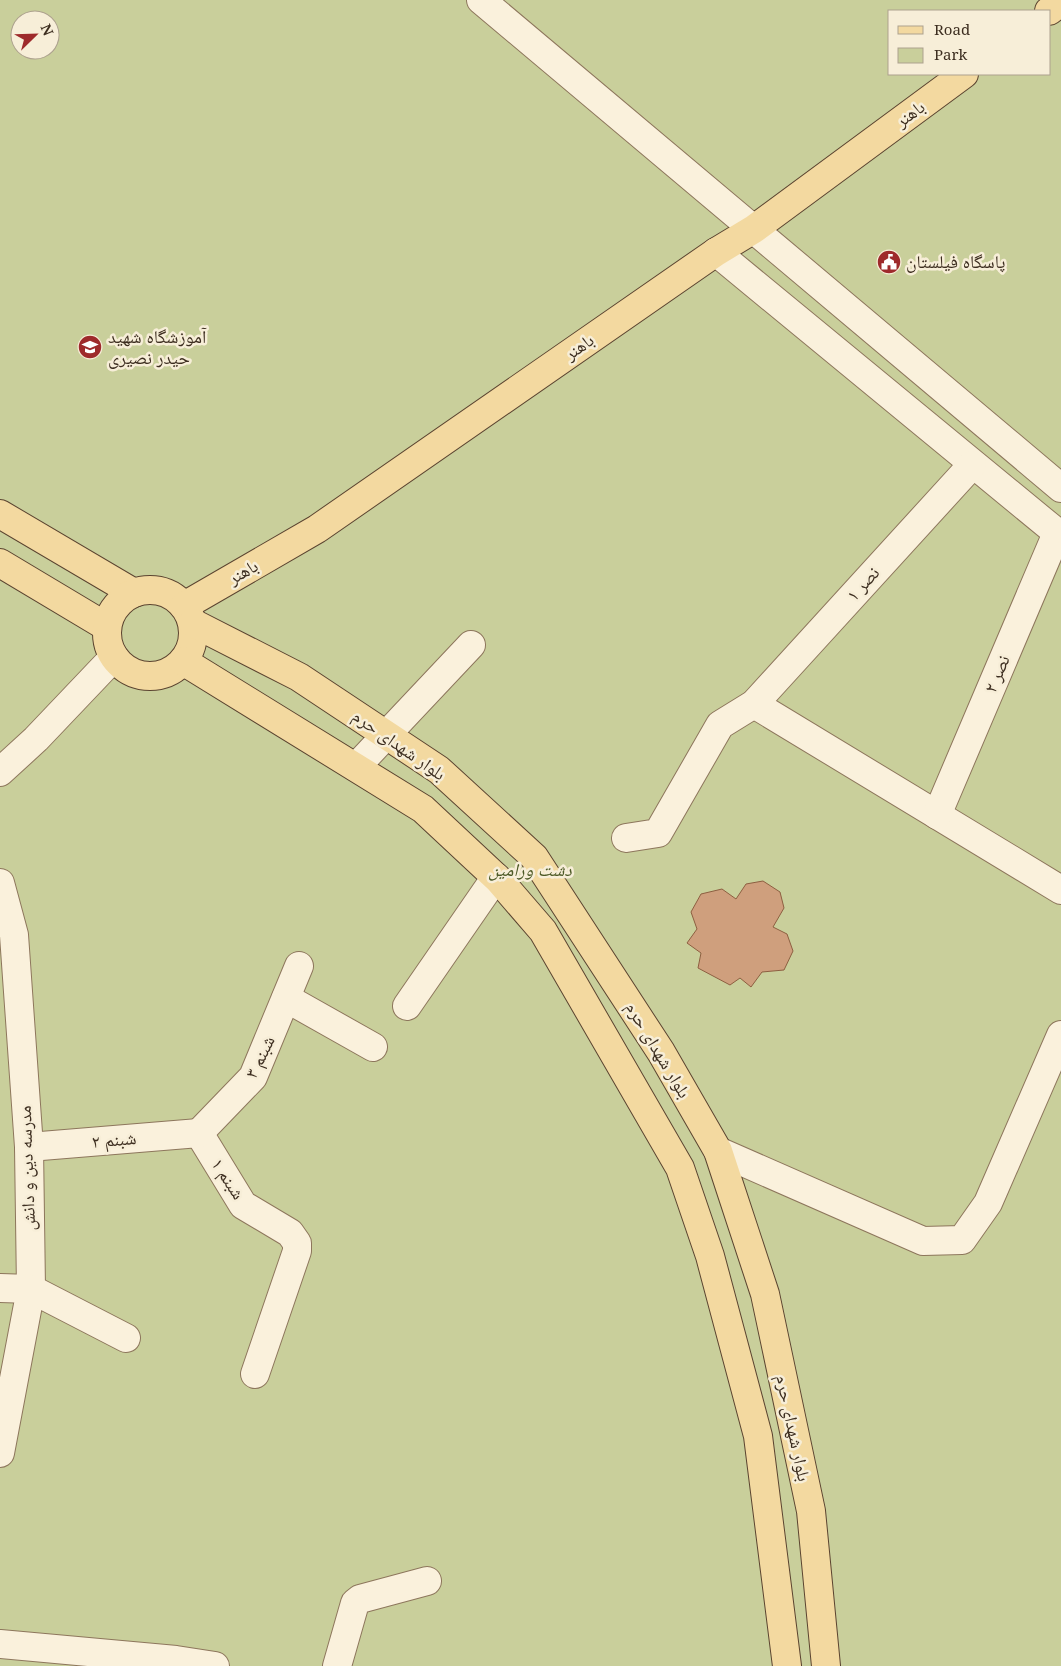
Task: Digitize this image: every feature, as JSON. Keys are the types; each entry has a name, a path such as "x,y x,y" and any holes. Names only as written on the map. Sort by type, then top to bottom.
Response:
{"main road":[{"path":"1050,10 1061,2"},
{"name":"باهنر","path":"189,615 317,529 716,252 754,229 963,75"},
{"path":"0,514 134,592"},
{"path":"0,563 107,627"},
{"path":"147,590 161,591 174,597 189,615 193,636 190,650 184,661 171,671 156,676 140,675 126,668 114,657 110,648 107,627 112,613 121,601 134,592 147,590"},
{"name":"بلوار شهدای حرم","path":"189,615 299,677 439,770 534,857 661,1052 718,1151 765,1294 811,1511 826,1666"},
{"name":"بلوار شهدای حرم","path":"184,661 423,808 496,877 543,932 680,1168 710,1256 758,1436 787,1666"},
{"path":"680,1168 718,1151"}],"street":[{"path":"481,0 1061,488"},
{"path":"716,252 972,465 1059,534"},
{"name":"نصر ۱","path":"626,838 658,833 720,725 754,704 972,465"},
{"name":"نصر ۲","path":"937,815 1059,534"},
{"path":"356,767 471,646"},
{"path":"0,772 114,657"},
{"path":"754,704 1061,890"},
{"path":"406,1006 496,877"},
{"name":"مدرسه دین و دانش","path":"0,883 14,935 29,1147 31,1289 0,1453"},
{"name":"شبنم ۳","path":"199,1133 253,1077 299,966"},
{"path":"286,998 373,1047"},
{"path":"718,1151 923,1241 962,1240 988,1203 1061,1035"},
{"name":"شبنم ۲","path":"29,1147 199,1133"},
{"name":"شبنم ۱","path":"199,1133 244,1205 290,1233 297,1243 297,1251 255,1374"},
{"path":"0,1288 31,1289 126,1338"},
{"path":"337,1666 355,1603 360,1599 427,1581"},
{"path":"0,1644 73,1658 215,1666"}],"green space":[{"name":"دشت ورامین","path":"0,0 1061,0 1061,1666 0,1666"}],"building":[{"path":"763,881 780,892 784,908 773,927 787,934 793,951 784,970 762,972 751,987 740,978 730,985 698,968 701,953 687,943 697,929 691,912 701,894 722,889 736,899 746,884"}],"place":[{"name":"پاسگاه فیلستان","path":"889,262"},
{"name":"آموزشگاه شهید حیدر نصیری","path":"90,347"}]}
